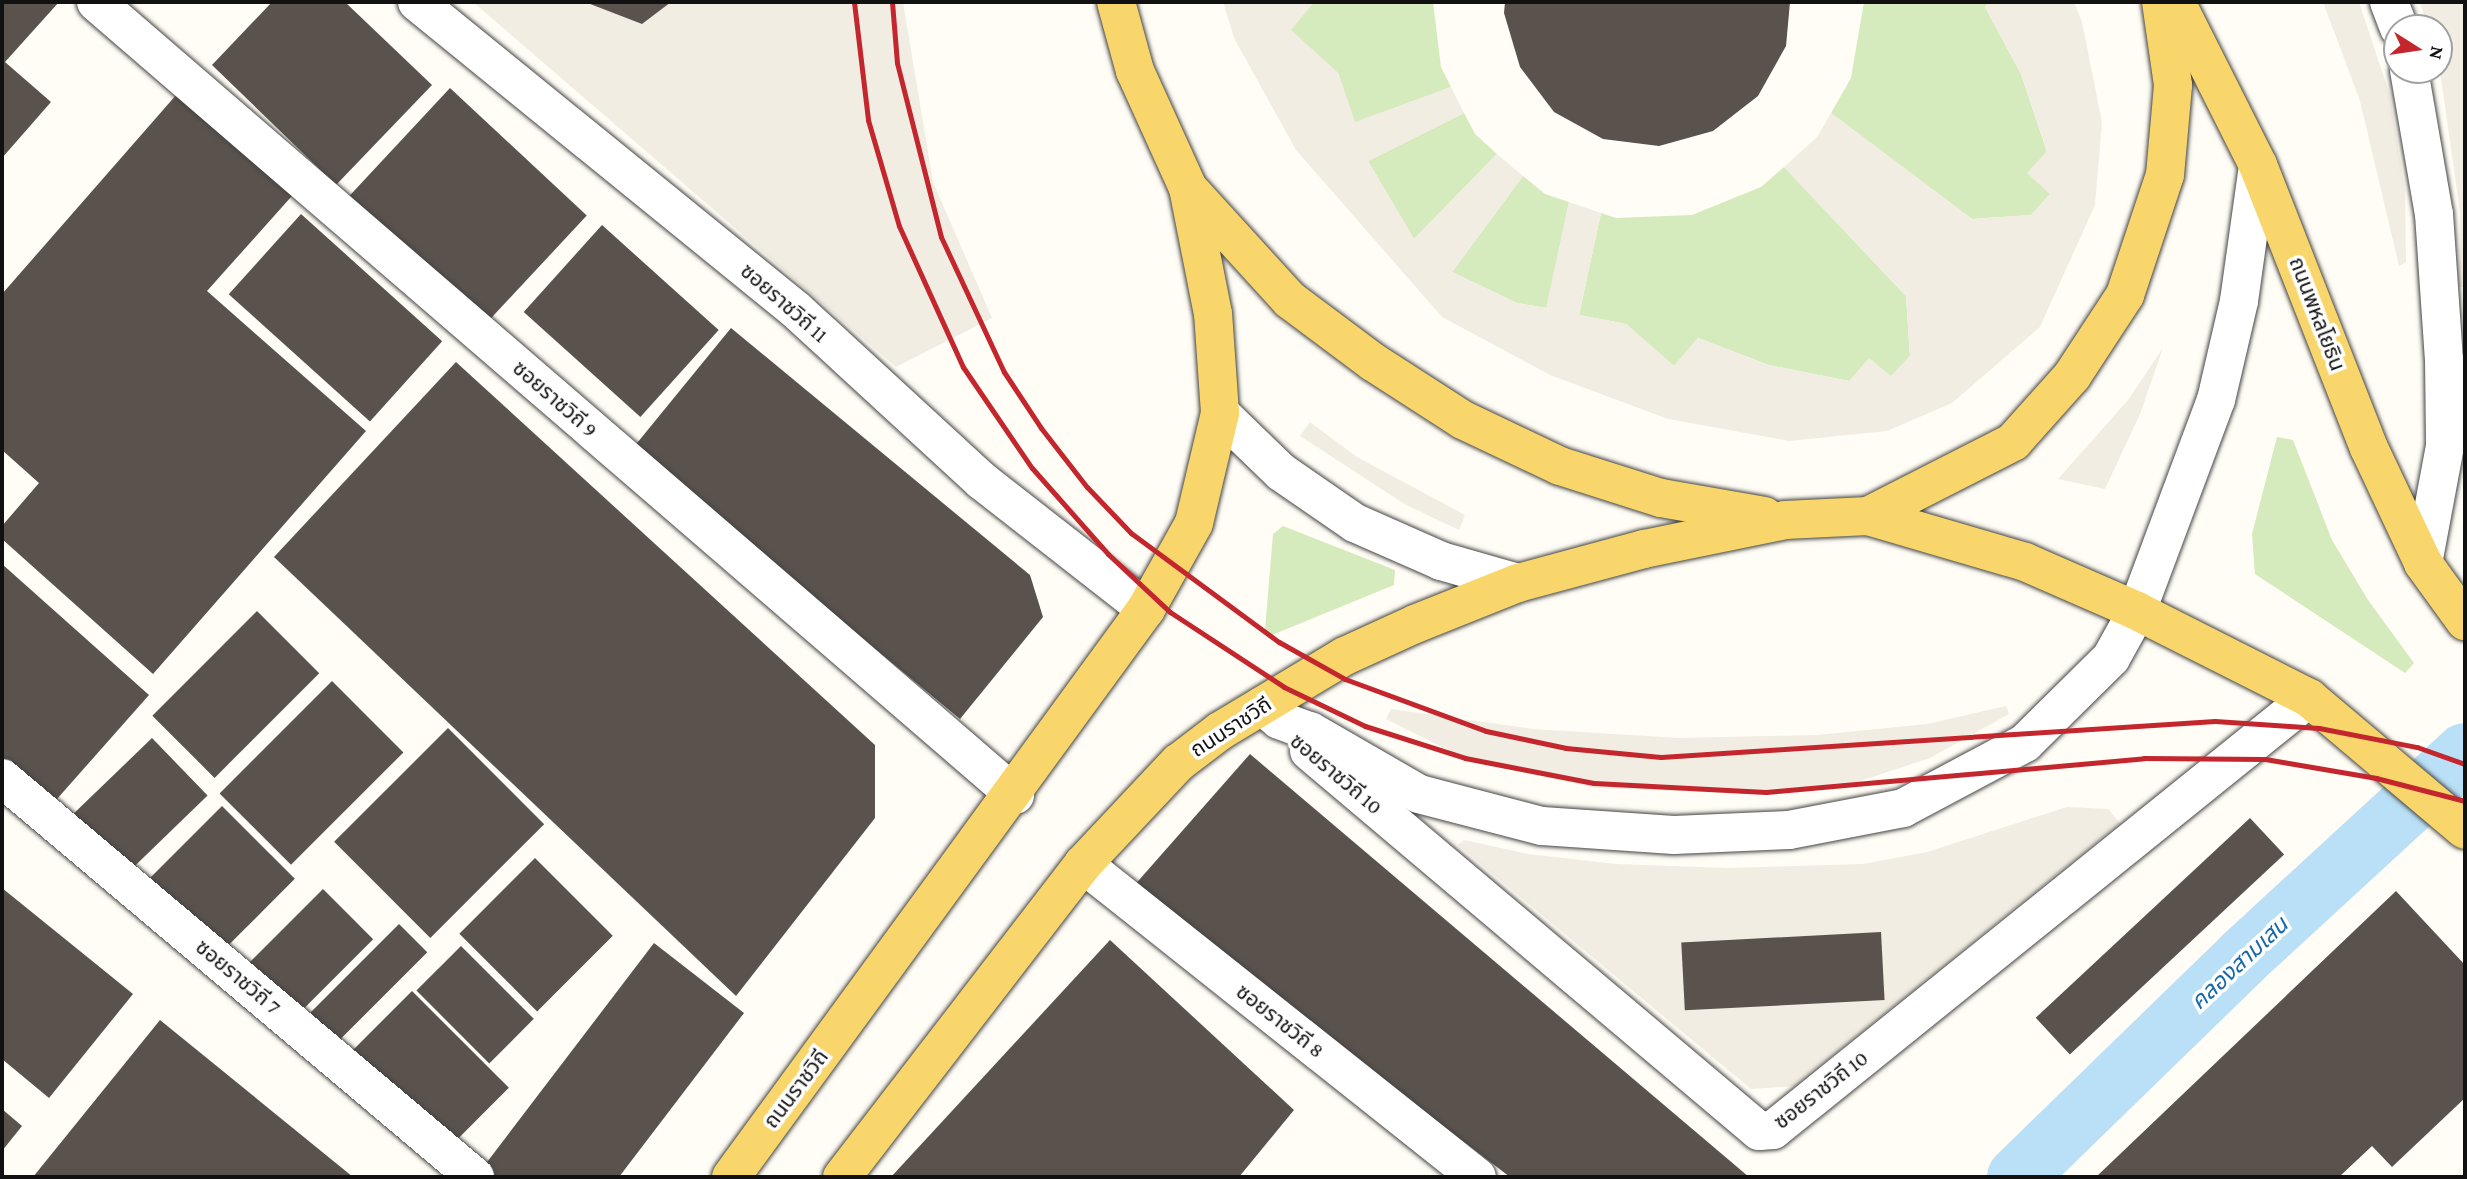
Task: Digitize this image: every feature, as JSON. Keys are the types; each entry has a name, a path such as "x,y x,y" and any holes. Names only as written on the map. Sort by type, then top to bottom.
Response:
{"main road":[{"path":"1116,2 1135,71 1188,188 1290,300 1373,362 1463,420 1560,466 1625,486 1785,520 1868,516 2025,562 2137,611 2309,698 2461,826"},
{"path":"1868,516 2013,442 2073,376 2125,295 2165,175 2173,85 2161,2"},
{"name":"ถนนพหลโยธิน","path":"2176,2 2258,165 2369,448 2423,563 2465,621"},
{"name":"ถนนราชวิถี","path":"731,1177 1015,795 1146,609 1194,523 1220,413 1213,314 1188,188"},
{"name":"ถนนราชวิถี","path":"842,1177 1083,864 1178,763 1270,713 1345,656 1518,583 1644,549 1785,520"}],"street":[{"name":"ซอยราชวิถี 9","path":"96,2 1015,795"},
{"name":"ซอยราชวิถี 11","path":"417,2 796,310 982,481 1146,609"},
{"path":"2411,84 2434,214 2445,446"},
{"path":"1270,713 1310,731 1419,794 1542,826 1674,835 1789,830 1903,808 2025,743 2111,658 2137,611 2216,400 2239,301 2258,165"},
{"path":"2423,563 2445,446 2465,401"},
{"path":"1220,413 1281,472 1355,523 1441,561 1518,583"},
{"name":"ซอยราชวิถี 10","path":"1270,713 1282,728 1759,1131 1773,1130 2309,698"},
{"name":"ซอยราชวิถี 7","path":"2,778 475,1177"},
{"name":"ซอยราชวิถี 8","path":"1083,864 1477,1177"}],"green space":[{"path":"1314,2 1433,2 1441,67 1451,87 1355,123 1338,73 1290,30"},
{"path":"1864,2 1989,2 1985,7 2021,74 2047,152 2051,193 2031,215 1972,219 1831,113 1851,78"},
{"path":"1464,113 1475,134 1497,154 1414,239 1368,161"},
{"path":"1784,167 1906,296 1910,356 1891,377 1849,381 1769,365 1698,338 1674,366 1626,324 1579,315 1601,213 1616,218 1692,215 1761,187"},
{"path":"1523,176 1545,194 1569,202 1547,308 1517,303 1452,272"},
{"path":"2277,437 2293,440 2332,540 2368,600 2414,663 2405,673 2255,574 2252,534"},
{"path":"1283,526 1395,570 1394,585 1272,635 1265,630 1273,534"}],"shaded area":[{"path":"473,2 903,2 933,182 992,318 896,367"},
{"path":"1223,2 1314,2 1291,30 1338,73 1355,122 1451,87 1464,113 1368,161 1414,239 1497,154 1523,176 1452,272 1517,303 1546,308 1569,202 1601,213 1579,315 1626,324 1674,366 1698,338 1769,365 1849,381 1869,358 1891,376 1910,356 1906,296 1784,167 1817,137 1831,113 1972,219 2031,215 2050,194 2027,173 2047,151 2021,74 1985,7 1989,2 2074,2 2082,22 2102,122 2095,205 2040,327 1952,403 1887,431 1789,441 1668,419 1550,375 1442,317 1296,150 1234,38"},
{"path":"2323,2 2359,2 2383,74 2383,84 2386,84 2390,95 2405,190 2406,262 2399,266 2360,101"},
{"path":"2420,2 2465,2 2465,287 2459,287 2460,212 2442,84 2453,84 2453,14 2424,14"},
{"path":"2163,348 2140,414 2105,489 2058,479 2128,400"},
{"path":"1310,422 1357,457 1465,515 1459,530 1406,505 1300,436"},
{"path":"2006,706 2009,714 1930,758 1854,783 1753,794 1596,788 1470,761 1386,719 1391,709 1533,729 1679,738 1817,735 1927,724"},
{"path":"2067,807 2108,809 2120,823 1795,1086 1751,1089 1458,845 1464,840 1528,854 1616,864 1728,868 1863,864 1927,852"}],"building":[{"path":"2,2 59,2 5,62 51,102 2,158"},
{"path":"272,2 345,2 432,85 336,185 212,65"},
{"path":"585,2 671,2 642,24"},
{"path":"1505,2 1790,2 1786,46 1758,96 1713,131 1659,146 1603,139 1554,112 1520,67 1504,13"},
{"path":"184,86 299,188 207,291 366,431 153,674 2,539 2,526 39,483 2,450 2,294"},
{"path":"450,88 587,216 485,325 348,197"},
{"path":"301,214 442,341 370,421 229,294"},
{"path":"602,225 719,330 640,417 524,312"},
{"path":"731,328 1030,575 1043,617 960,719 633,448"},
{"path":"456,362 875,745 875,818 736,996 274,557"},
{"path":"2,564 149,695 49,808 2,767"},
{"path":"257,611 319,673 215,778 152,716"},
{"path":"332,681 403,752 291,865 220,793"},
{"path":"448,728 544,824 430,938 334,842"},
{"path":"152,738 208,796 124,876 69,819"},
{"path":"1250,754 1749,1177 1510,1177 1132,888"},
{"path":"222,806 295,879 220,954 147,881"},
{"path":"2250,818 2284,855 2070,1054 2036,1018"},
{"path":"535,858 613,936 537,1011 459,934"},
{"path":"2,888 133,994 49,1098 2,1059"},
{"path":"323,889 373,939 294,1018 244,968"},
{"path":"2396,891 2465,965 2465,1098 2392,1167 2372,1146 2339,1177 2096,1177"},
{"path":"399,924 427,952 332,1048 304,1019"},
{"path":"1881,932 1885,1000 1685,1010 1681,942"},
{"path":"1110,940 1294,1110 1239,1177 891,1177"},
{"path":"654,943 744,1013 619,1177 490,1177 481,1170"},
{"path":"461,946 534,1019 489,1063 416,991"},
{"path":"412,991 509,1088 450,1147 353,1050"},
{"path":"160,1020 353,1177 33,1177"},
{"path":"2,1109 22,1126 2,1151"}],"waterway":[{"name":"คลองสามเสน","path":"2017,1177 2243,957 2465,753"}],"railway":[{"path":"854,2 868,120 899,226 963,367 1032,468 1108,554 1170,612 1284,687 1365,726 1465,758 1594,783 1766,792 2144,758 2265,759 2376,778 2465,801"},
{"path":"892,2 897,63 941,237 1004,372 1041,428 1087,487 1131,533 1279,642 1345,679 1486,731 1566,748 1661,757 2215,721 2319,728 2417,747 2465,764"}]}
